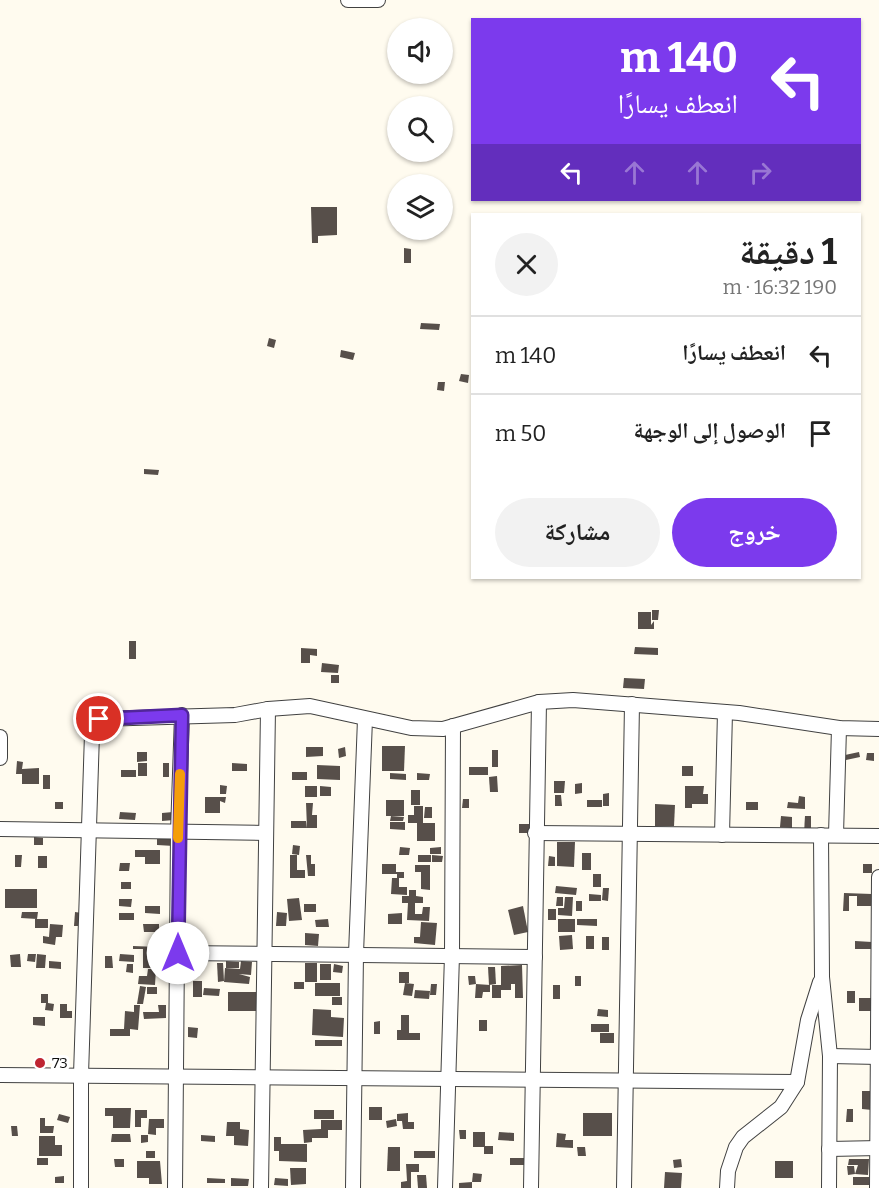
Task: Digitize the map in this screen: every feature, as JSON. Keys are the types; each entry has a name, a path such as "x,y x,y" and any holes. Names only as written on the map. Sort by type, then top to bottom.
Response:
{"street":[{"path":"348,0 378,0"},
{"path":"99,719 182,715 235,716 268,709 310,706 425,730 453,726 539,702 573,700 725,712 839,728 879,729"},
{"path":"531,1188 539,702"},
{"path":"624,1188 628,833 632,704"},
{"path":"261,1188 268,709"},
{"path":"722,835 725,712"},
{"path":"175,1188 178,832 182,715"},
{"path":"353,1188 356,954 365,719"},
{"path":"445,1188 452,956 453,726"},
{"path":"836,835 839,728"},
{"path":"81,1188 81,1075 92,734"},
{"path":"0,737 0,758"},
{"path":"0,830 266,833"},
{"path":"536,833 879,836"},
{"path":"821,835 822,977 830,1056 829,1188"},
{"path":"877,1188 879,877"},
{"path":"178,953 535,957"},
{"path":"727,1188 728,1171 736,1147 743,1137 780,1107 797,1082 808,1020 822,977"},
{"path":"830,1056 878,1057"},
{"path":"0,1075 797,1082"},
{"path":"829,1149 878,1148"}],"building":[{"path":"311,207 337,207 337,235 318,236 318,243 312,243"},
{"path":"404,248 411,249 411,263 404,263"},
{"path":"421,323 440,324 439,330 420,329"},
{"path":"269,338 276,340 274,348 267,346"},
{"path":"341,350 355,353 353,360 340,357"},
{"path":"461,374 469,375 468,383 459,381"},
{"path":"438,382 445,382 444,391 437,390"},
{"path":"144,469 159,470 158,475 144,474"},
{"path":"652,610 659,610 658,620 652,620"},
{"path":"638,612 651,612 651,625 654,621 654,629 638,629"},
{"path":"129,641 136,641 136,659 129,659"},
{"path":"635,647 658,648 658,655 634,654"},
{"path":"301,648 317,649 317,656 310,655 310,663 301,663"},
{"path":"322,663 339,665 338,673 321,672"},
{"path":"331,675 339,675 339,683 331,683"},
{"path":"624,678 645,679 644,689 623,688"},
{"path":"382,746 405,746 404,771 382,771"},
{"path":"306,747 323,747 323,756 306,757"},
{"path":"345,747 346,756 339,758 338,749"},
{"path":"492,750 498,750 498,767 492,767"},
{"path":"137,752 147,752 147,761 137,762"},
{"path":"859,752 860,757 846,760 845,755"},
{"path":"867,753 874,753 874,761 866,760"},
{"path":"17,761 23,762 22,769 39,768 39,784 22,784 22,774 16,774"},
{"path":"138,763 147,763 147,776 138,776"},
{"path":"163,763 169,763 169,777 163,777"},
{"path":"232,763 247,764 247,771 232,771"},
{"path":"317,765 340,766 340,780 317,779"},
{"path":"682,766 693,766 693,776 682,776"},
{"path":"469,767 488,767 488,775 469,775"},
{"path":"121,770 136,770 136,777 121,777"},
{"path":"292,772 307,772 307,780 292,780"},
{"path":"390,773 406,774 406,780 390,779"},
{"path":"417,773 430,774 429,780 417,780"},
{"path":"43,775 50,775 50,789 43,789"},
{"path":"497,776 498,792 490,792 489,777"},
{"path":"554,781 565,781 564,793 554,793"},
{"path":"582,783 582,793 575,794 575,784"},
{"path":"220,785 227,786 226,794 220,794"},
{"path":"305,786 317,786 317,797 305,797"},
{"path":"320,786 331,787 331,796 320,796"},
{"path":"685,786 704,786 703,794 708,794 708,804 692,804 692,808 685,808"},
{"path":"411,790 420,790 420,805 411,805"},
{"path":"609,793 609,806 603,806 603,794"},
{"path":"555,795 561,795 562,806 555,806"},
{"path":"799,796 805,797 805,809 787,808 788,802 798,803"},
{"path":"205,797 226,797 225,803 220,801 220,813 205,813"},
{"path":"463,799 469,799 469,808 462,808"},
{"path":"386,800 404,800 404,816 386,816"},
{"path":"587,800 602,800 602,807 587,807"},
{"path":"55,802 63,802 63,809 55,809"},
{"path":"746,802 758,802 758,810 746,810"},
{"path":"306,803 313,803 312,815 317,815 317,828 307,828"},
{"path":"655,804 675,805 674,826 655,826"},
{"path":"414,806 423,806 423,823 435,823 435,841 417,841 417,823 408,823 408,815 414,815"},
{"path":"425,807 432,807 432,818 424,818"},
{"path":"120,812 136,813 135,820 119,819"},
{"path":"173,812 174,820 162,821 162,813"},
{"path":"391,816 404,817 403,821 390,821"},
{"path":"781,816 792,817 792,828 780,827"},
{"path":"805,816 811,816 811,833 804,833"},
{"path":"291,821 306,821 307,828 291,828"},
{"path":"390,822 405,822 405,830 390,829"},
{"path":"519,824 530,824 530,833 519,833"},
{"path":"34,837 43,838 43,845 34,845"},
{"path":"157,838 174,839 174,846 157,845"},
{"path":"557,842 575,842 574,867 557,866"},
{"path":"293,845 300,846 299,855 292,854"},
{"path":"400,847 410,848 409,855 399,855"},
{"path":"441,847 441,854 430,854 430,848"},
{"path":"135,850 160,850 160,864 145,864 145,857 135,857"},
{"path":"582,853 591,853 591,870 582,870"},
{"path":"15,855 22,855 21,867 15,867"},
{"path":"290,855 297,855 297,870 305,870 305,878 290,878"},
{"path":"306,855 311,855 311,864 315,864 315,876 308,876"},
{"path":"418,855 431,855 431,862 418,862"},
{"path":"432,855 443,856 442,862 432,862"},
{"path":"38,856 47,856 47,868 38,868"},
{"path":"549,856 555,857 555,866 548,866"},
{"path":"120,863 130,863 129,871 119,871"},
{"path":"382,864 396,864 396,872 404,872 404,878 399,878 399,887 407,887 407,895 391,894 392,878 397,878 397,874 382,874"},
{"path":"863,864 872,864 872,873 863,873"},
{"path":"415,865 430,865 430,890 421,889 421,872 415,872"},
{"path":"593,874 601,874 601,887 593,887"},
{"path":"121,882 131,882 131,889 121,889"},
{"path":"556,886 577,888 576,895 555,893"},
{"path":"603,888 609,888 608,901 602,900"},
{"path":"5,889 37,889 37,908 5,908"},
{"path":"409,890 416,890 416,896 423,897 423,903 415,903 415,914 422,914 423,907 430,907 429,921 407,920 408,903 402,903 402,896 409,896"},
{"path":"844,893 872,894 872,906 857,906 857,896 849,896 849,911 843,911"},
{"path":"589,894 601,895 601,901 589,901"},
{"path":"557,897 563,897 563,906 556,906"},
{"path":"565,897 573,897 572,916 558,915 558,908 564,908"},
{"path":"299,898 302,920 289,921 287,899"},
{"path":"119,899 132,899 131,907 119,906"},
{"path":"576,901 582,901 582,911 576,911"},
{"path":"304,904 316,904 316,912 304,912"},
{"path":"145,906 160,906 160,914 145,913"},
{"path":"523,906 528,932 514,935 508,910"},
{"path":"548,909 556,909 556,920 548,920"},
{"path":"22,912 38,912 37,919 21,918"},
{"path":"75,912 82,913 81,926 74,926"},
{"path":"277,912 287,913 286,926 276,926"},
{"path":"119,913 134,913 134,920 119,920"},
{"path":"402,913 402,924 388,924 388,914"},
{"path":"35,919 48,919 48,928 35,928"},
{"path":"328,919 329,927 316,927 315,920"},
{"path":"558,919 575,919 575,932 558,932"},
{"path":"577,919 597,919 597,926 577,925"},
{"path":"421,922 437,923 435,945 414,943 414,937 420,937"},
{"path":"50,924 63,925 62,937 56,937 55,945 43,943 43,936 49,937"},
{"path":"143,924 159,924 159,932 144,932"},
{"path":"305,933 319,934 318,946 305,945"},
{"path":"572,935 573,949 560,950 559,936"},
{"path":"586,936 594,936 594,949 586,949"},
{"path":"602,937 609,937 609,950 602,950"},
{"path":"855,941 872,942 872,949 855,949"},
{"path":"133,946 158,947 158,956 169,957 169,962 160,962 160,968 143,968 143,949 133,949"},
{"path":"20,954 21,967 11,967 10,955"},
{"path":"28,954 36,954 35,962 27,961"},
{"path":"37,954 46,955 45,968 36,968"},
{"path":"120,954 134,955 134,962 119,961"},
{"path":"105,956 112,956 113,968 105,968"},
{"path":"49,961 61,962 61,969 49,968"},
{"path":"226,961 239,962 239,968 226,968"},
{"path":"241,961 252,962 251,975 239,974 250,977 249,984 224,982 225,968 240,969"},
{"path":"217,963 223,963 224,981 218,982"},
{"path":"305,963 317,963 317,982 305,982"},
{"path":"127,964 133,964 133,973 126,972"},
{"path":"320,964 331,964 331,980 320,980"},
{"path":"334,964 343,966 342,973 333,972"},
{"path":"522,965 523,998 515,998 515,984 511,984 511,990 501,990 501,998 492,998 492,985 501,985 501,966"},
{"path":"488,967 495,967 496,984 489,985"},
{"path":"148,969 156,969 155,985 138,984 139,976 147,976"},
{"path":"399,972 409,972 409,983 399,983"},
{"path":"468,976 475,976 476,984 469,985"},
{"path":"575,976 581,976 581,986 575,986"},
{"path":"193,981 202,981 202,997 193,997"},
{"path":"294,982 304,982 304,989 294,989"},
{"path":"315,983 340,983 340,996 315,996"},
{"path":"405,983 414,984 412,996 403,995"},
{"path":"431,984 437,984 436,995 430,995"},
{"path":"476,984 490,985 490,992 483,992 482,998 475,998"},
{"path":"553,985 560,985 560,999 553,999"},
{"path":"140,986 146,987 143,1004 137,1004"},
{"path":"147,987 157,987 157,994 147,994"},
{"path":"204,988 220,989 219,996 203,995"},
{"path":"415,990 430,991 429,999 414,998"},
{"path":"847,991 855,991 855,1003 847,1003"},
{"path":"228,992 258,992 258,1011 228,1011"},
{"path":"41,994 48,994 48,1003 54,1004 53,1011 45,1010 46,1003 41,1003"},
{"path":"332,997 342,997 342,1005 332,1005"},
{"path":"859,998 871,998 871,1011 859,1011"},
{"path":"60,1004 67,1004 67,1011 72,1011 72,1018 60,1018"},
{"path":"134,1005 140,1005 138,1030 130,1029 130,1036 110,1036 110,1029 124,1029 125,1011 134,1012"},
{"path":"158,1005 166,1005 166,1018 144,1019 143,1012 159,1012"},
{"path":"313,1009 331,1010 331,1017 344,1018 343,1037 312,1035"},
{"path":"598,1009 608,1010 608,1017 597,1016"},
{"path":"401,1015 409,1015 409,1033 420,1033 420,1040 397,1040 397,1030 401,1030"},
{"path":"33,1017 45,1017 45,1026 33,1025"},
{"path":"479,1020 487,1020 487,1031 479,1031"},
{"path":"380,1021 380,1034 374,1034 374,1022"},
{"path":"591,1024 609,1024 609,1032 591,1032"},
{"path":"188,1027 198,1028 197,1038 188,1037"},
{"path":"600,1033 614,1033 614,1043 600,1043"},
{"path":"315,1040 342,1040 342,1046 315,1046"},
{"path":"862,1091 872,1091 872,1110 862,1109"},
{"path":"369,1107 382,1107 382,1120 369,1120"},
{"path":"105,1108 131,1108 130,1128 113,1128 113,1116 105,1116"},
{"path":"847,1109 853,1109 853,1122 846,1122"},
{"path":"135,1110 147,1110 147,1118 141,1118 141,1127 135,1127"},
{"path":"314,1110 334,1110 334,1119 314,1119"},
{"path":"408,1113 408,1122 414,1122 414,1129 403,1129 402,1121 397,1121 397,1114"},
{"path":"583,1113 612,1113 612,1136 583,1136"},
{"path":"59,1114 70,1117 68,1123 57,1120"},
{"path":"40,1118 45,1118 45,1126 54,1126 53,1133 40,1133"},
{"path":"149,1119 164,1119 164,1128 156,1128 156,1135 148,1134"},
{"path":"396,1119 397,1126 387,1128 386,1121"},
{"path":"321,1120 342,1120 342,1130 328,1130 328,1138 312,1138 312,1142 304,1143 303,1130 321,1129"},
{"path":"227,1122 240,1122 240,1129 249,1130 248,1146 234,1145 234,1136 226,1136"},
{"path":"11,1126 17,1126 18,1136 12,1136"},
{"path":"459,1130 466,1130 466,1139 460,1139"},
{"path":"473,1132 485,1132 485,1146 493,1146 493,1154 484,1154 484,1147 473,1147"},
{"path":"499,1132 514,1133 514,1141 498,1140"},
{"path":"557,1133 566,1134 565,1140 573,1140 573,1148 556,1147"},
{"path":"112,1134 130,1134 131,1142 111,1142"},
{"path":"141,1135 148,1135 148,1142 141,1143"},
{"path":"201,1135 215,1136 215,1142 201,1141"},
{"path":"39,1136 55,1136 55,1145 62,1145 62,1156 39,1156"},
{"path":"274,1137 281,1137 281,1144 307,1144 307,1162 279,1161 279,1151 274,1151"},
{"path":"388,1147 400,1147 400,1171 387,1171"},
{"path":"577,1147 585,1147 586,1156 578,1156"},
{"path":"146,1151 155,1151 155,1158 146,1158"},
{"path":"414,1151 435,1151 435,1158 414,1158"},
{"path":"37,1158 48,1158 48,1165 37,1165"},
{"path":"510,1158 526,1158 526,1165 510,1165"},
{"path":"114,1159 124,1159 124,1167 115,1167"},
{"path":"681,1159 682,1167 674,1168 673,1160"},
{"path":"849,1159 869,1159 868,1175 855,1174 858,1165 848,1165"},
{"path":"137,1161 160,1161 162,1184 149,1184 149,1178 137,1178"},
{"path":"775,1161 793,1161 793,1178 775,1178"},
{"path":"406,1164 419,1164 419,1172 411,1172 411,1188 401,1188 401,1182 407,1181"},
{"path":"847,1166 854,1166 855,1174 848,1175"},
{"path":"290,1168 306,1168 306,1184 291,1185"},
{"path":"665,1172 682,1173 681,1188 664,1188"},
{"path":"473,1173 482,1174 481,1182 472,1182"},
{"path":"417,1175 426,1175 427,1188 418,1188"},
{"path":"64,1176 64,1183 55,1183 55,1177"},
{"path":"853,1177 869,1177 869,1185 853,1185"},
{"path":"207,1178 225,1179 225,1183 207,1183"},
{"path":"231,1178 249,1179 248,1186 231,1186"},
{"path":"275,1178 288,1179 288,1186 274,1185"},
{"path":"472,1182 472,1188 459,1188 459,1183"}],"slow traffic":[{"path":"178,838 180,774"}],"place":[{"name":"73","path":"40,1063"}],"route":[{"path":"99,719 182,715 178,832 178,953"}]}
